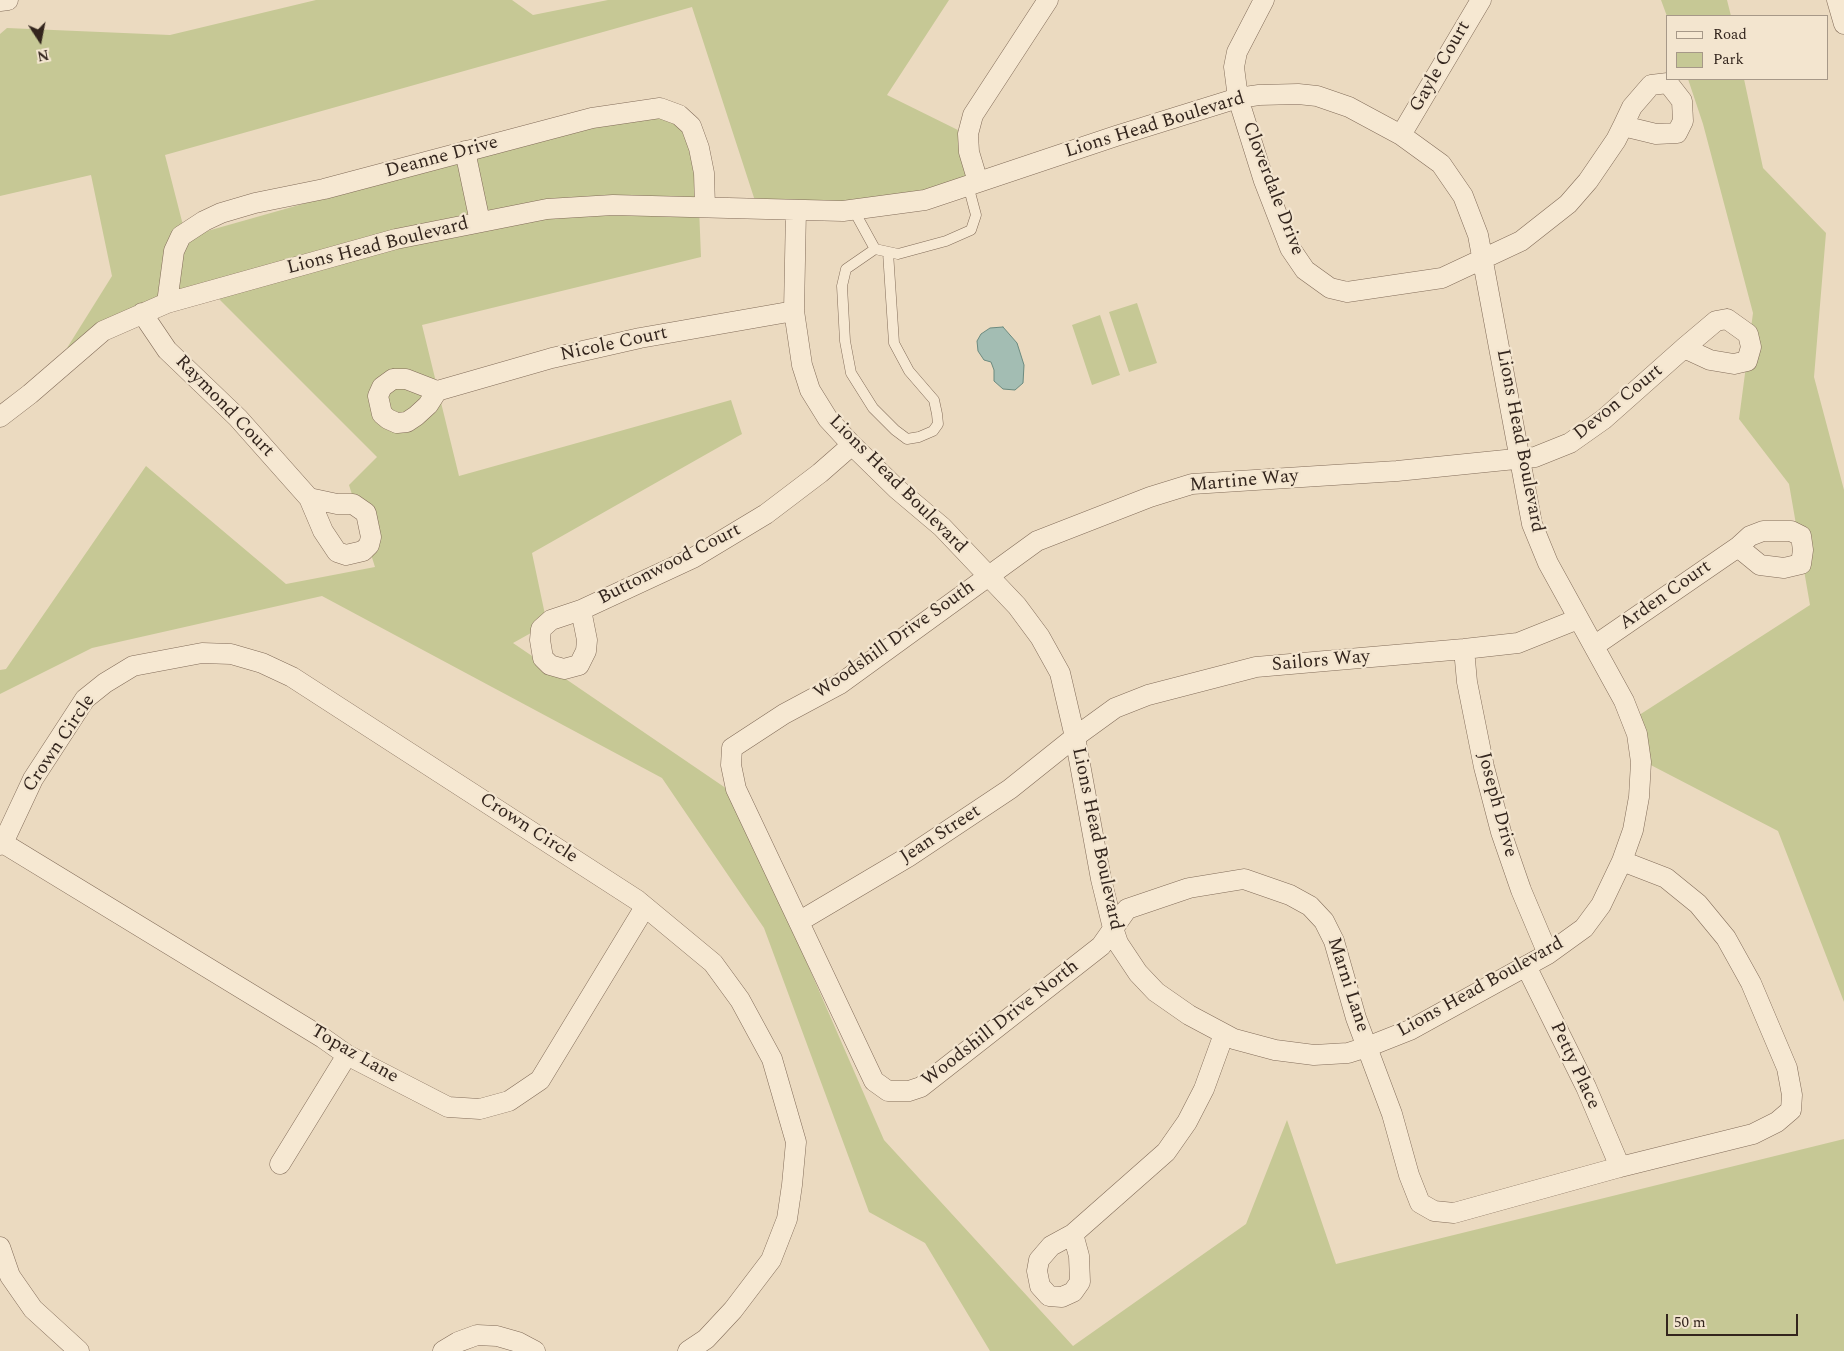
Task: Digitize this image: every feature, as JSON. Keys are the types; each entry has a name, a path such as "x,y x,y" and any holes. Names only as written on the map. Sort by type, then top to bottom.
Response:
{"street":[{"path":"0,0 8,0"},
{"path":"973,183 968,134 974,114 1048,0"},
{"name":"Cloverdale Drive","path":"1264,0 1237,52 1234,68 1238,98 1264,181 1290,248 1305,270 1330,288 1347,292 1442,278 1521,241 1568,204 1588,181 1616,140 1623,126"},
{"name":"Gayle Court","path":"1401,134 1481,0"},
{"path":"1837,0 1844,24"},
{"name":"Lions Head Boulevard","path":"0,417 24,399 103,331 142,313 167,303 396,239 547,210 613,205 796,210 853,209 925,200 1116,136 1238,98 1288,94 1317,96 1349,107 1401,134 1441,164 1463,196 1478,234 1532,524 1548,563 1624,701 1637,734 1640,762 1639,797 1633,830 1622,861 1601,904 1584,928 1548,954 1410,1030 1367,1048 1348,1053 1314,1055 1275,1050 1234,1039 1188,1015 1156,992 1138,973 1118,943 1113,928 1101,879 1075,737 1060,673 1040,637 1017,606 942,527 897,489 852,445 828,419 810,390 802,365 794,311 796,210"},
{"name":"Deanne Drive","path":"167,303 174,252 181,236 220,213 255,203 324,189 592,118 660,108 679,115 691,126 699,148 704,174 705,207"},
{"path":"465,151 480,222"},
{"name":"Nicole Court","path":"437,391 552,358 640,338 794,311"},
{"name":"Raymond Court","path":"142,313 167,350 238,418 309,498"},
{"name":"Devon Court","path":"1520,459 1535,457 1570,443 1604,419 1684,348"},
{"name":"Buttonwood Court","path":"581,610 692,558 766,514 820,473 852,445"},
{"name":"Martine Way","path":"989,577 1037,541 1150,497 1192,484 1398,471 1520,459"},
{"name":"Arden Court","path":"1594,646 1738,547"},
{"name":"Woodshill Drive South","path":"800,921 736,789 731,765 732,748 784,714 840,684 989,577"},
{"name":"Sailors Way","path":"1075,737 1115,708 1148,695 1256,667 1464,649 1518,642 1578,619"},
{"name":"Joseph Drive","path":"1464,649 1467,682 1484,767 1501,832 1521,890 1548,954"},
{"name":"Crown Circle","path":"1,844 32,779 85,699 105,683 133,666 202,653 231,654 262,663 292,677 645,907 713,963 740,1000 772,1059 796,1142 787,1219 772,1260 733,1310 706,1339 688,1351"},
{"name":"Jean Street","path":"800,921 908,857 1010,789 1075,737"},
{"name":"Topaz Lane","path":"1,844 324,1038 347,1055 448,1107 480,1109 510,1101 540,1080 645,907"},
{"name":"Marni Lane","path":"1113,928 1127,909 1188,888 1244,879 1290,895 1310,906 1324,921 1334,941 1356,1018 1392,1114 1420,1203 1434,1211 1454,1213 1620,1167 1753,1134 1777,1122 1791,1110 1792,1095 1787,1068 1751,983 1726,938 1698,904 1666,878 1622,861"},
{"name":"Woodshill Drive North","path":"800,921 874,1081 888,1091 909,1091 921,1087 1101,946 1113,928"},
{"name":"Petty Place","path":"1526,966 1586,1087 1620,1167"},
{"path":"1073,1234 1166,1152 1187,1122 1204,1089 1224,1034"},
{"path":"280,1164 347,1055"},
{"path":"0,1247 10,1276 34,1310 79,1351"},
{"path":"443,1351 458,1342 477,1335 496,1336 518,1342 536,1351"}],"lane":[{"path":"888,252 894,344 909,371 934,400 937,414 938,424 933,431 919,437 907,439 872,408 851,372 845,341 842,286 846,269 875,250 888,252 898,254 946,241 971,230 976,215 973,183"},
{"path":"853,209 875,250"}],"green space":[{"path":"316,0 512,0 533,15 608,0 949,0 887,95 968,135 975,182 803,209 757,207 692,7 165,155 186,237 642,108 696,133 701,257 422,325 459,476 731,400 742,434 532,553 547,624 513,643 733,793 884,1140 1073,1346 1246,1224 1287,1120 1336,1264 1844,1139 1844,1351 990,1351 925,1243 869,1212 764,928 662,778 322,596 92,648 0,694 0,670 6,669 146,466 286,584 375,567 349,485 377,457 210,290 67,348 112,276 91,175 0,196 0,34 7,28 170,35"},
{"path":"1661,0 1727,0 1731,15 1667,15"},
{"path":"1688,80 1744,80 1763,168 1826,233 1814,377 1844,490 1844,1002 1778,831 1643,761 1633,719 1810,605 1789,484 1739,419 1753,313 1703,124"},
{"path":"1137,303 1157,363 1129,372 1109,312"},
{"path":"1100,315 1120,375 1092,385 1072,325"}],"shaded area":[{"path":"1003,327 1017,343 1024,365 1023,383 1015,390 1003,389 994,381 994,370 991,362 984,360 978,351 977,341 981,334 990,328"}]}
